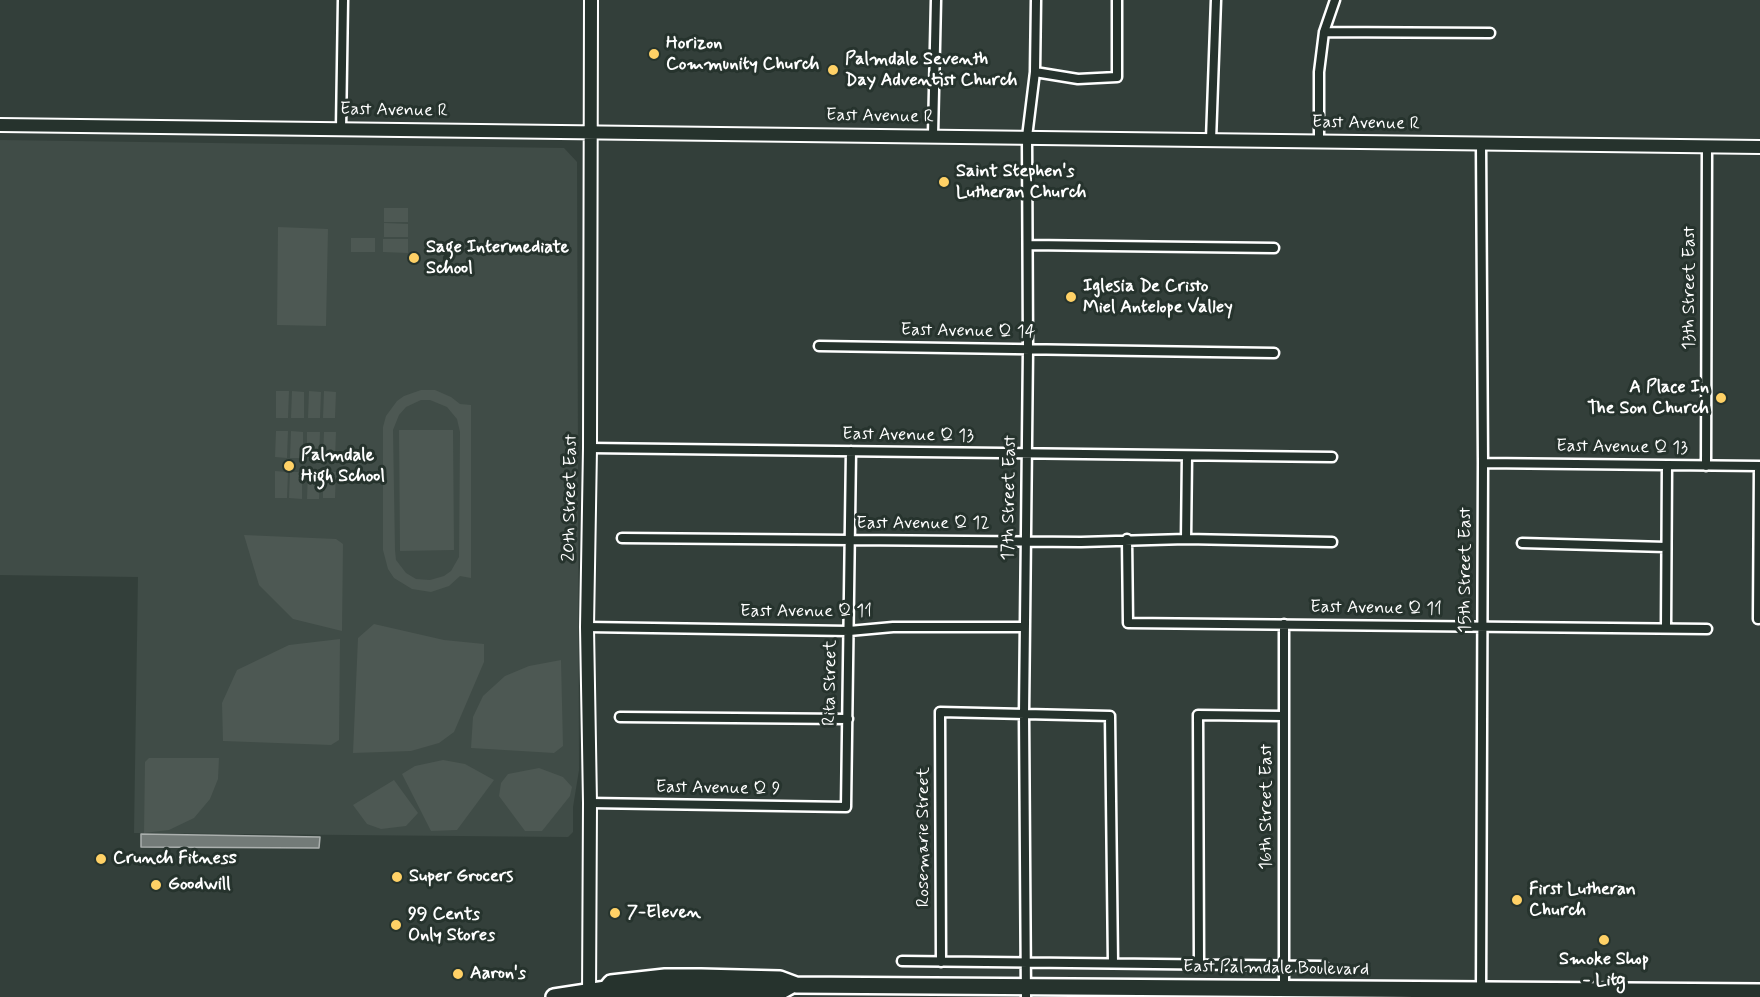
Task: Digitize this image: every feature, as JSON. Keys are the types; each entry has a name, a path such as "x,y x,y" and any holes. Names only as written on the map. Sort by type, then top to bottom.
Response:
{"highway":[{"name":"East Palmdale Boulevard","path":"554,997 589,994 606,989 611,983 665,978 757,978 780,979 792,985 1026,991 1284,989 1481,994 1760,992"},
{"path":"701,990 705,986 747,984 754,982 757,978"},
{"name":"East Palmdale Boulevard","path":"606,989 611,994 701,990 783,990 792,985"}],"main road":[{"name":"20th Street East","path":"589,994 590,803 587,627 590,448 591,0"},
{"name":"East Avenue R","path":"0,125 1760,147"}],"street":[{"path":"341,129 343,0"},
{"path":"933,135 936,0"},
{"name":"17th Street East","path":"1026,991 1024,714 1028,349 1027,137 1035,72 1036,0"},
{"path":"1035,72 1078,78 1117,78 1117,0"},
{"path":"1211,140 1216,0"},
{"path":"1319,141 1319,72 1324,32 1335,0"},
{"path":"1324,32 1490,33"},
{"name":"15th Street East","path":"1481,144 1483,463 1481,994"},
{"name":"13th Street East","path":"1706,466 1707,147"},
{"path":"1028,245 1274,249"},
{"name":"East Avenue Q 14","path":"819,346 1274,353"},
{"name":"East Avenue Q 13","path":"590,448 1332,457"},
{"name":"Rita Street","path":"846,807 851,451"},
{"path":"1186,538 1187,456"},
{"name":"East Avenue Q 13","path":"1483,463 1760,466"},
{"path":"1666,465 1666,628"},
{"path":"1758,619 1760,466"},
{"name":"East Avenue Q 12","path":"622,538 1081,542 1186,538 1332,542"},
{"name":"East Avenue Q 11","path":"1127,539 1128,623 1707,629"},
{"path":"1522,543 1666,547"},
{"name":"16th Street East","path":"1284,624 1284,989"},
{"name":"East Avenue Q 11","path":"587,627 849,631 893,627 1025,627"},
{"name":"Rosemarie Street","path":"941,962 940,712 1024,714"},
{"path":"1024,714 1110,716 1113,963"},
{"path":"1199,964 1198,716 1283,716"},
{"path":"620,717 848,719"},
{"name":"East Avenue Q 9","path":"590,803 846,807"},
{"name":"East Palmdale Boulevard","path":"902,961 1324,966"}],"shaded area":[{"name":"Palmdale High School","path":"0,140 564,148 577,162 579,770 573,807 573,832 568,837 134,833 138,577 0,575"},
{"path":"384,208 408,208 408,222 384,222"},
{"path":"384,223 408,224 408,237 384,237"},
{"path":"278,227 328,229 326,326 277,325"},
{"path":"351,238 375,238 375,252 351,252"},
{"path":"383,239 408,239 408,253 383,252"},
{"path":"421,390 435,390 460,404 471,405 471,578 460,576 449,586 431,592 412,589 394,578 388,569 383,550 383,427 386,416 397,401","holes":["421,400 430,400 447,407 457,419 460,432 459,557 451,571 444,576 430,580 416,579 406,573 396,560 393,430 399,415 406,407"]},
{"path":"276,391 289,391 288,418 276,418"},
{"path":"292,391 304,392 304,418 291,418"},
{"path":"309,391 321,392 320,418 308,418"},
{"path":"324,391 336,392 335,418 323,418"},
{"path":"399,430 453,430 454,550 400,551"},
{"path":"276,431 288,431 287,458 275,457"},
{"path":"291,431 303,432 303,458 290,458"},
{"path":"307,432 320,432 319,459 307,458"},
{"path":"324,432 336,432 335,459 323,458"},
{"path":"275,471 288,472 287,498 275,498"},
{"path":"290,472 302,472 302,499 289,498"},
{"path":"308,472 320,473 319,499 307,499"},
{"path":"323,472 336,472 335,498 323,498"},
{"path":"244,535 336,539 343,544 342,631 293,619 259,585"},
{"path":"374,624 444,640 484,644 484,662 454,732 439,743 411,751 353,753 358,638"},
{"path":"340,639 339,740 331,745 223,741 222,703 237,670 289,645"},
{"path":"561,660 563,746 554,753 471,748 473,717 483,696 505,676 529,666"},
{"path":"149,758 219,758 218,779 210,799 194,818 169,830 144,833 145,762"},
{"path":"443,760 465,764 494,780 457,830 431,831 402,774 415,766"},
{"path":"539,768 563,777 572,787 570,796 542,831 525,831 499,796 501,783 508,774"},
{"path":"394,780 418,813 406,826 381,829 367,824 353,805"},
{"path":"141,834 320,837 319,848 141,847"}],"place":[{"name":"Horizon Community Church","path":"654,54"},
{"name":"Palmdale Seventh Day Adventist Church","path":"833,70"},
{"name":"Saint Stephen's Lutheran Church","path":"944,182"},
{"name":"Sage Intermediate School","path":"414,258"},
{"name":"Iglesia De Cristo Miel Antelope Valley","path":"1071,297"},
{"name":"A Place In The Son Church","path":"1721,398"},
{"name":"Palmdale High School","path":"289,466"},
{"name":"Crunch Fitness","path":"101,859"},
{"name":"Super Grocers","path":"397,877"},
{"name":"Goodwill","path":"156,885"},
{"name":"First Lutheran Church","path":"1517,900"},
{"name":"7-Eleven","path":"615,913"},
{"name":"99 Cents Only Stores","path":"396,925"},
{"name":"Smoke Shop - Litg","path":"1604,940"},
{"name":"Aaron's","path":"458,974"}]}
